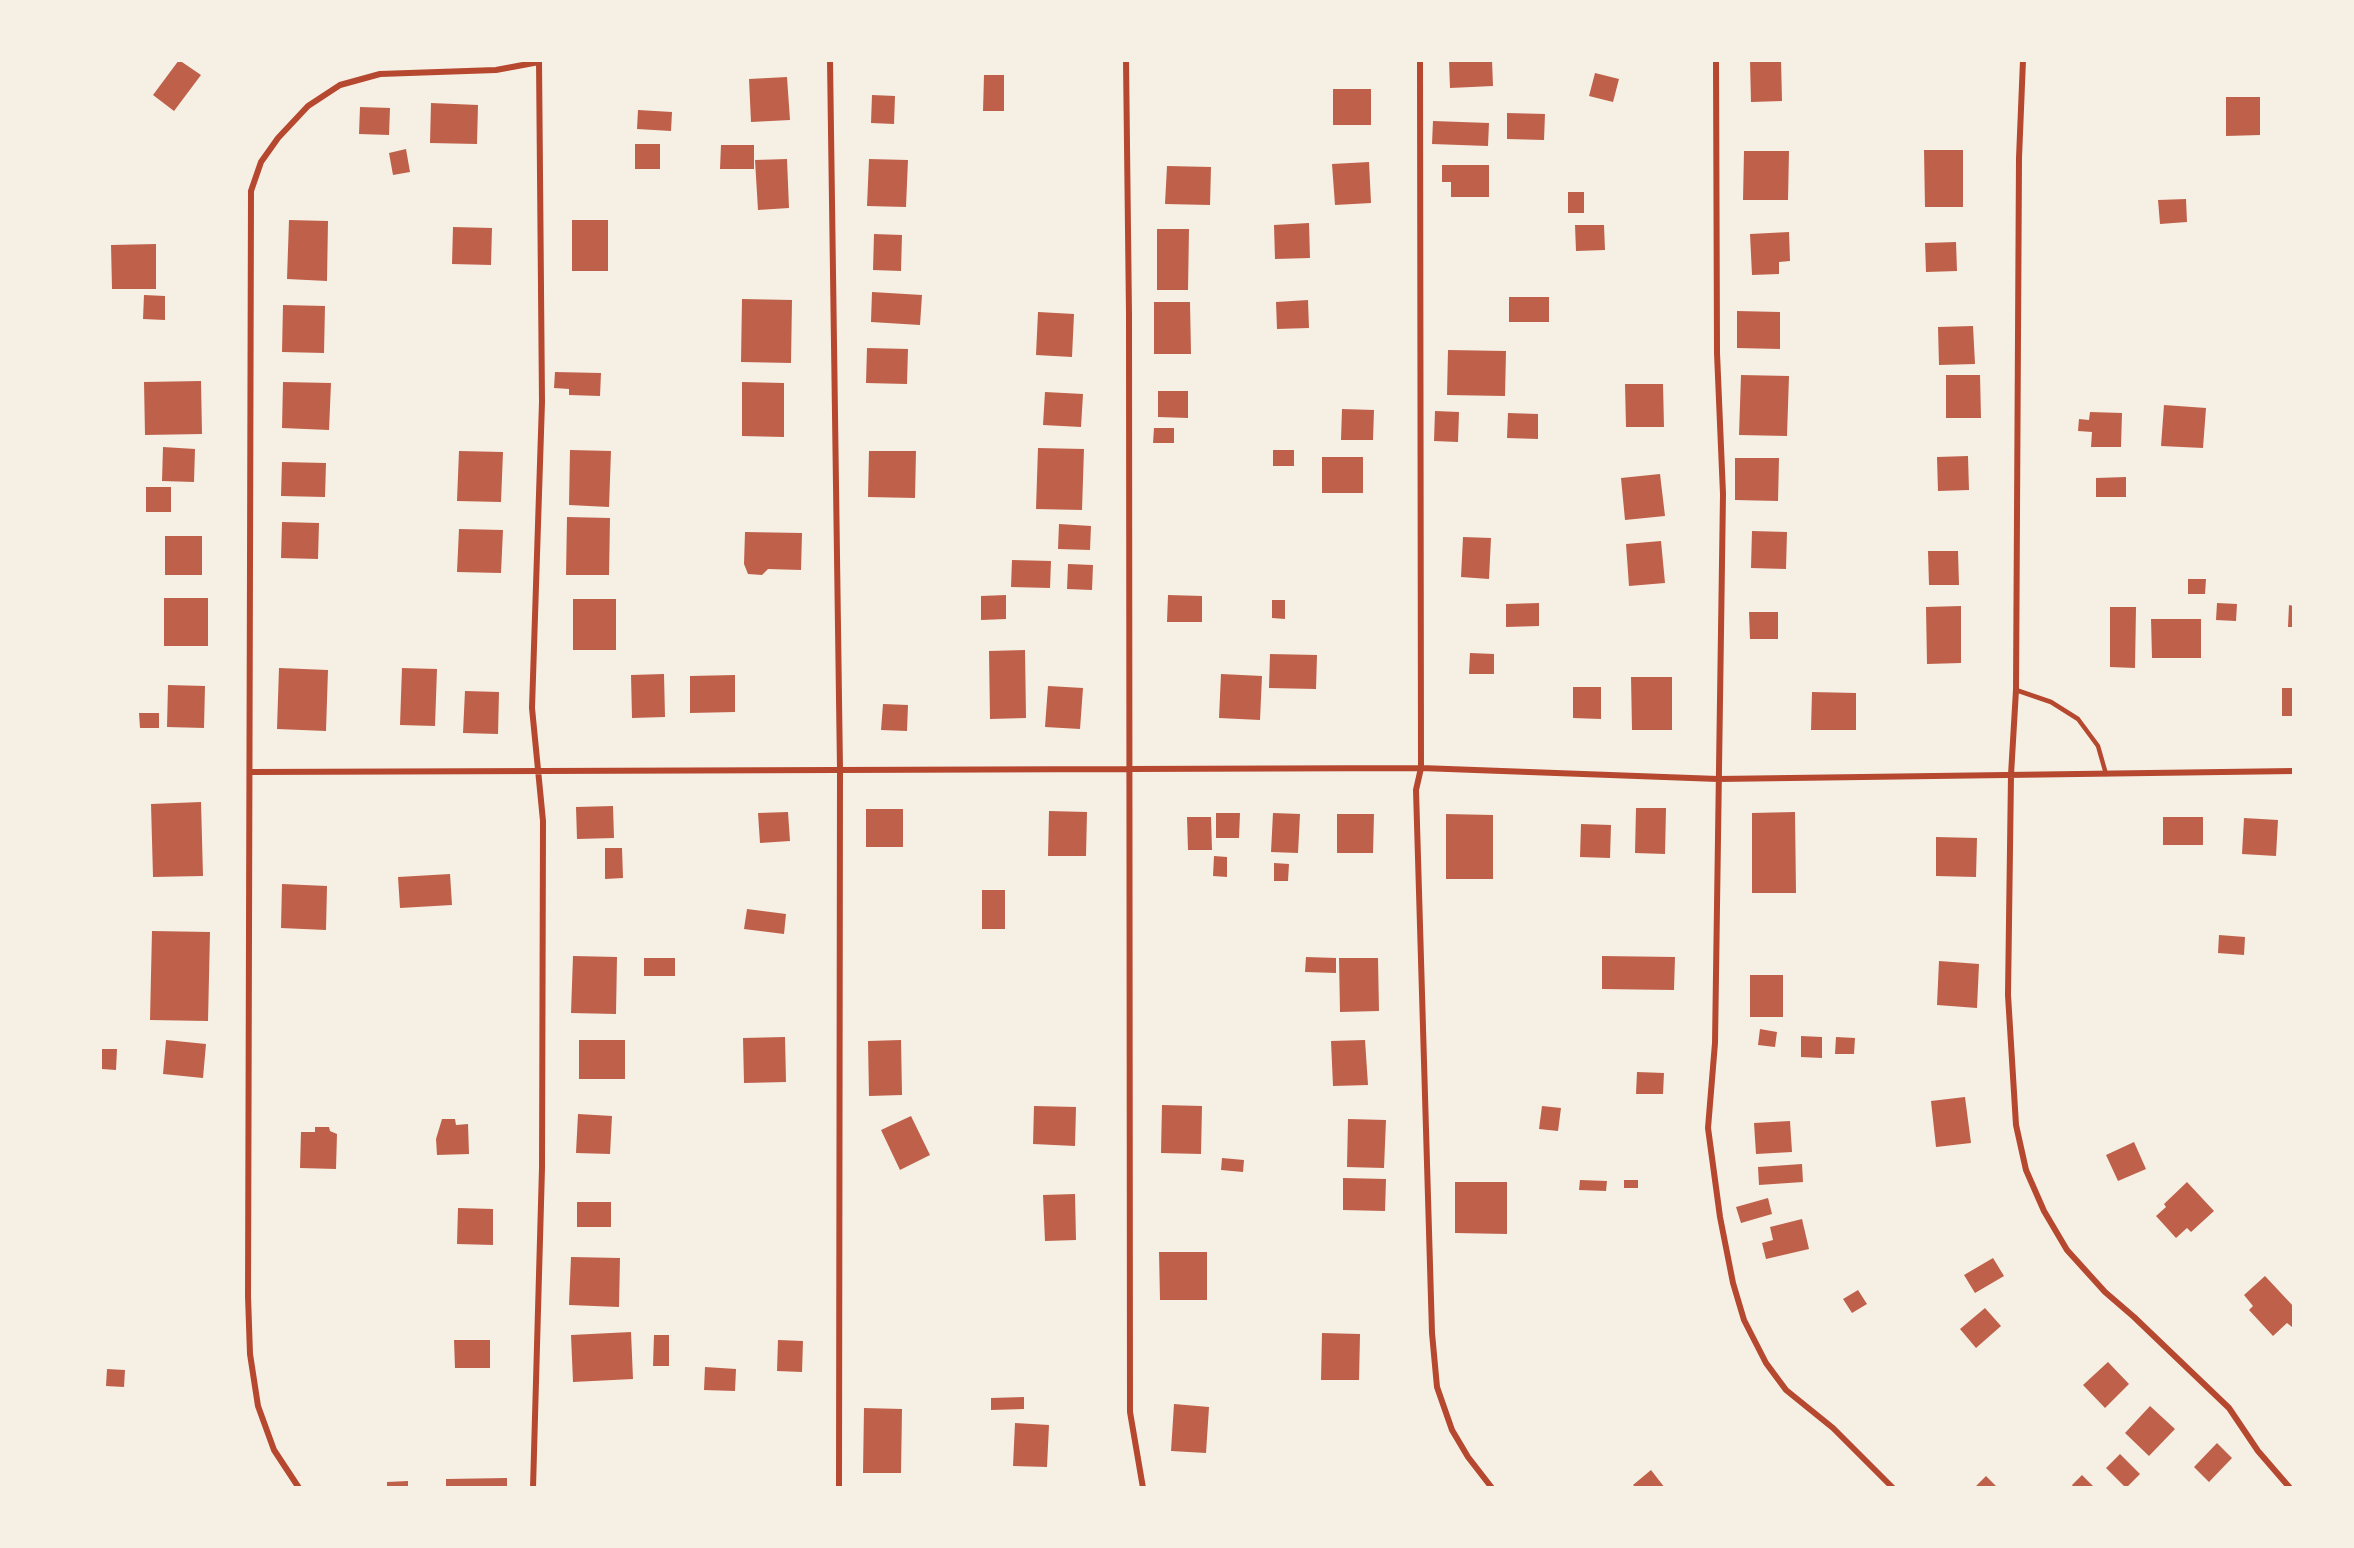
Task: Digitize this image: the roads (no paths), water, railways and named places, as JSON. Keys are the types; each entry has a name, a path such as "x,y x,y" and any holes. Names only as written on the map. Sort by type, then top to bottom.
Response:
{"street":[{"path":"830,60 840,769 839,1488"},
{"path":"1126,60 1129,248 1130,1412 1143,1488"},
{"path":"1420,60 1421,768 1416,790 1432,1333 1437,1387 1452,1430 1467,1457 1492,1488"},
{"path":"1716,60 1717,353 1723,494 1714,1043 1708,1128 1720,1217 1733,1282 1744,1320 1766,1363 1786,1390 1833,1428 1893,1488"},
{"path":"2023,60 2019,170 2016,690 2011,775 2008,995 2016,1125 2026,1170 2044,1211 2067,1250 2105,1292 2229,1408 2258,1451 2290,1488"},
{"path":"299,1488 274,1450 258,1406 250,1354 248,1285 249,252 251,191 261,162 278,138 308,106 340,86 380,74 496,70 539,61 542,402 532,708 543,821 543,1144 533,1488"},
{"path":"250,772 537,773 840,769 1421,768 1718,779 2294,771"}],"lane":[{"path":"2016,690 2051,702 2078,719 2098,746 2106,774"}]}
